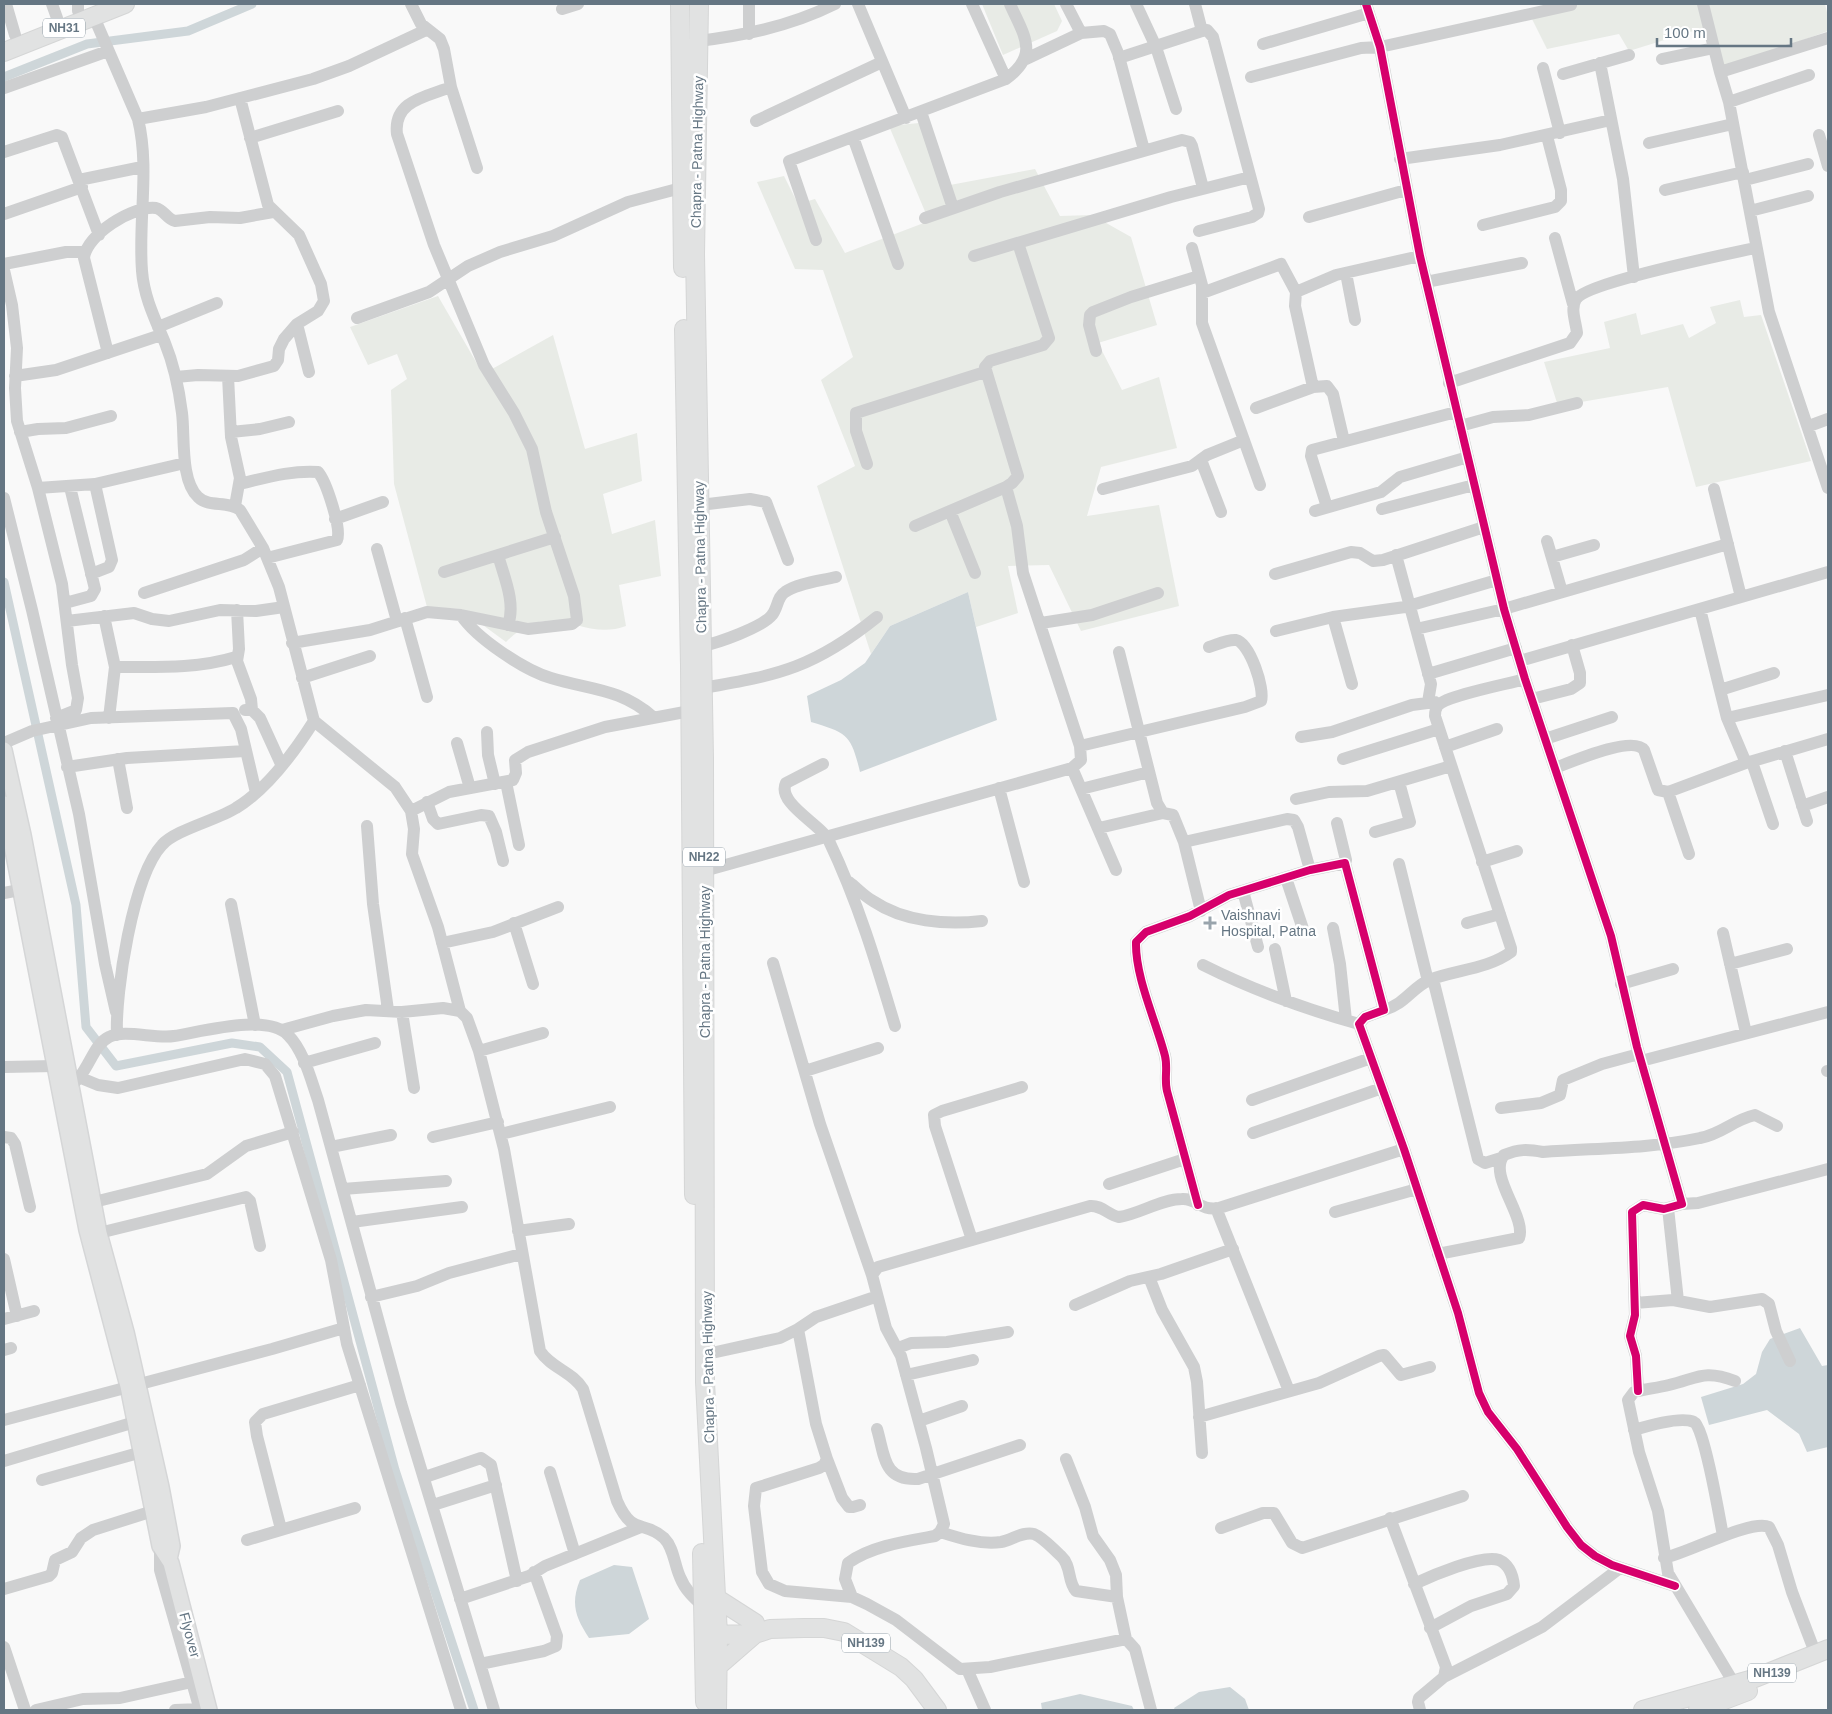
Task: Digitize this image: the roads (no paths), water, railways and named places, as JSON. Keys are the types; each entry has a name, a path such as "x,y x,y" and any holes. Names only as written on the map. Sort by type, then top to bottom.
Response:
{"highway":[{"name":"NH31","path":"4,52 89,12 125,4"},
{"name":"Chapra - Patna Highway","path":"680,4 690,711 695,1376 711,1621 717,1667 717,1710"},
{"name":"Chapra - Patna Highway","path":"699,4 700,41 694,182 703,688 706,1387 711,1621 705,1710"},
{"name":"NH31","path":"9,36 55,11 89,12"},
{"path":"711,1621 760,1629"},
{"name":"NH139","path":"711,1621 760,1629 824,1628 844,1632 856,1637 901,1667 914,1679 937,1710"},
{"path":"717,1667 760,1629"},
{"name":"NH139","path":"1697,1704 1735,1685 1824,1655"},
{"name":"NH139","path":"1643,1710 1697,1704 1824,1655"}],"main road":[{"path":"4,750 55,1066 71,1085 87,1230 133,1385 135,1422 153,1511 168,1554"},
{"path":"4,804 9,855 27,888 71,1085 99,1233 168,1554"},
{"name":"Flyover","path":"168,1554 203,1710"}],"street":[{"path":"411,4 421,24 426,30 440,39 444,49 451,87 477,168"},
{"path":"562,9 578,4"},
{"path":"749,4 749,34"},
{"path":"680,43 749,34 797,20 835,4"},
{"path":"858,4 906,118"},
{"path":"972,4 1006,79"},
{"path":"816,240 789,161 1006,79 1020,68 1026,59 1027,48 1010,4"},
{"path":"1066,4 1082,33"},
{"path":"1136,4 1156,47 1176,109"},
{"path":"1195,4 1202,31"},
{"path":"1252,77 1356,49 1380,47 1572,4"},
{"path":"1703,4 1729,102 1744,176 1755,248 1769,312 1809,426 1828,488"},
{"path":"6,7 9,36"},
{"path":"1262,44 1368,8 1380,47 1420,256 1504,609 1525,680 1611,936 1640,1057 1682,1204"},
{"path":"89,12 138,119 143,150 140,246 143,283 176,377 190,482 199,498 205,502 235,506 246,517 265,553 279,587 292,643 314,721 395,787 411,811 414,829 412,854 432,906 460,1011 467,1018 480,1051 499,1128 540,1351 554,1366 573,1377 583,1389 621,1509 630,1523 657,1533 665,1539 672,1550 683,1583 711,1621"},
{"path":"138,119 182,113 332,73 426,30"},
{"path":"1026,59 1082,33 1104,31 1110,34 1119,58 1144,150"},
{"path":"1119,58 1202,31 1210,32 1213,37 1259,209 1255,216 1199,231"},
{"path":"1720,72 1828,38"},
{"path":"1662,59 1714,48"},
{"path":"4,88 107,49"},
{"path":"1563,74 1629,55"},
{"path":"756,121 882,62"},
{"path":"1600,63 1623,178 1634,277"},
{"path":"1542,68 1560,133"},
{"path":"1729,102 1809,75"},
{"path":"292,643 362,632 427,612 461,615 508,626 542,629 572,624 577,620 574,596 546,512 527,435 484,365 449,280 400,146 396,126 399,113 403,108 451,87"},
{"path":"176,377 248,374 274,366 278,360 281,344 298,324 318,311 324,301 323,292 299,235 273,212 264,195 240,98"},
{"path":"250,138 338,111"},
{"path":"921,112 953,208"},
{"path":"1400,159 1500,146 1611,120"},
{"path":"1649,143 1733,124"},
{"path":"4,152 57,135 65,141 99,234"},
{"path":"1819,135 1828,166"},
{"path":"1483,225 1555,207 1561,201 1561,190 1547,136"},
{"path":"853,137 898,264"},
{"path":"925,218 1182,140 1190,142 1203,188"},
{"path":"1664,190 1808,164"},
{"path":"4,214 81,184 142,167"},
{"path":"974,256 1203,188 1250,177"},
{"path":"357,318 429,292 478,261 553,236 609,209 682,188"},
{"path":"1309,217 1406,190"},
{"path":"1750,211 1808,196"},
{"path":"108,353 84,258 88,245 99,234 123,216 141,210 159,209 175,221 210,217 240,218 273,212"},
{"path":"1449,383 1570,343 1577,333 1573,304 1556,238"},
{"path":"915,526 1006,487 1016,480 1017,472 985,367 990,361 1043,345 1049,338 1018,242"},
{"path":"1192,248 1202,293 1202,323 1260,485"},
{"path":"1573,304 1585,292 1634,277 1755,248"},
{"path":"4,264 60,253 85,252"},
{"path":"1296,292 1312,284 1346,273 1420,256"},
{"path":"1426,282 1522,263"},
{"path":"1202,293 1282,264 1296,292 1295,306 1313,387"},
{"path":"4,270 17,348 15,410 38,488 65,603 78,706 72,713 55,723 4,743"},
{"path":"1346,273 1355,320"},
{"path":"1096,351 1089,325 1090,315 1093,312 1123,299 1199,276"},
{"path":"15,376 56,370 108,353 160,331 217,303"},
{"path":"298,324 309,372"},
{"path":"867,464 856,431 856,413 985,372"},
{"path":"228,376 231,432 239,484 235,506"},
{"path":"1256,408 1313,387 1327,386 1331,389 1344,441"},
{"path":"1460,426 1493,417 1529,415 1577,403"},
{"path":"1456,412 1316,448 1311,453 1321,509 1380,492 1400,477 1468,457"},
{"path":"20,432 66,428 111,416"},
{"path":"1809,426 1828,419"},
{"path":"231,432 260,429 289,422"},
{"path":"1103,489 1186,468 1244,440"},
{"path":"1201,460 1220,512"},
{"path":"38,488 95,484 186,463"},
{"path":"144,593 265,553 337,540 338,532 335,519 324,481 318,472 286,474 239,484"},
{"path":"91,574 109,568 112,560 95,484"},
{"path":"1382,509 1474,485"},
{"path":"65,603 92,596 95,589 70,486"},
{"path":"704,871 1072,768 1081,760 1080,746 1021,567 1017,526 1006,487"},
{"path":"1714,489 1741,597"},
{"path":"4,498 32,610 55,723 84,841 104,964 116,1012"},
{"path":"700,505 762,500 770,506 788,560"},
{"path":"335,519 383,502"},
{"path":"950,511 975,573"},
{"path":"1275,574 1351,552 1360,553 1373,562 1484,527"},
{"path":"444,572 555,537"},
{"path":"1548,541 1562,592"},
{"path":"1416,629 1504,609 1728,544"},
{"path":"1552,557 1594,545"},
{"path":"377,549 428,697"},
{"path":"498,555 510,603 511,612 508,626"},
{"path":"1359,1024 1365,1017 1401,1003 1431,980 1498,959 1510,952 1500,914 1435,716 1428,674 1396,556"},
{"path":"1520,661 1828,572"},
{"path":"702,646 770,618 774,613 780,596 787,590 836,577"},
{"path":"1276,631 1333,616 1410,605 1497,580"},
{"path":"1040,623 1092,614 1158,593"},
{"path":"67,621 134,613 152,619 169,621 209,612 256,611 284,607"},
{"path":"1700,609 1728,718 1749,763 1773,824"},
{"path":"237,610 239,648 236,656 251,699 252,710 260,718 281,764"},
{"path":"461,615 479,636 541,675 624,696 639,705 653,717"},
{"path":"104,616 115,667 109,718"},
{"path":"1333,616 1352,684"},
{"path":"703,688 774,675 808,663 850,638 877,617"},
{"path":"1080,746 1245,707 1261,701 1262,696 1255,666 1241,642 1235,640 1209,647"},
{"path":"1532,699 1571,689 1580,683 1580,673 1572,645"},
{"path":"1428,674 1516,648"},
{"path":"1119,652 1156,803 1163,813"},
{"path":"115,667 195,666 213,664 236,656"},
{"path":"302,678 370,656"},
{"path":"1720,690 1774,673"},
{"path":"1301,737 1332,732 1412,705 1434,703 1525,680"},
{"path":"1728,718 1828,695"},
{"path":"55,723 252,710"},
{"path":"411,811 449,792 500,783 516,777 515,760 528,752 604,727 690,711"},
{"path":"233,712 241,729 256,793"},
{"path":"1545,739 1612,717"},
{"path":"117,1035 116,1012 121,971 131,927 150,862 162,844 235,809 256,793 314,721"},
{"path":"1343,760 1439,729"},
{"path":"1445,747 1497,729"},
{"path":"487,732 488,755 500,783 519,845"},
{"path":"1555,768 1611,749 1634,744 1644,750 1658,790 1668,792 1749,763 1828,739"},
{"path":"457,743 470,788"},
{"path":"67,767 118,759 245,751"},
{"path":"1785,752 1807,821"},
{"path":"118,759 127,808"},
{"path":"823,764 793,778 784,788 793,806 828,837 849,882 868,931 895,1026"},
{"path":"1296,799 1329,792 1358,792 1451,766"},
{"path":"1072,768 1116,870"},
{"path":"1081,789 1149,772"},
{"path":"1375,832 1410,822 1399,782"},
{"path":"999,788 1024,882"},
{"path":"1668,792 1690,854"},
{"path":"1802,806 1828,797"},
{"path":"427,802 433,819 438,824 480,815 489,816 503,861"},
{"path":"1099,828 1163,813 1172,815 1184,842 1201,911"},
{"path":"1184,842 1287,819 1294,820 1298,826 1310,870"},
{"path":"1337,823 1346,860 1345,863 1384,1010"},
{"path":"367,826 374,913 388,1010"},
{"path":"1482,862 1517,851"},
{"path":"1198,1205 1165,1081 1166,1059 1136,956 1136,942 1146,932 1160,929 1201,911 1228,895 1310,870 1345,863"},
{"path":"1398,864 1478,1159 1485,1162 1523,1149 1542,1152 1666,1144 1714,1135 1731,1123 1756,1115 1777,1126"},
{"path":"1286,878 1304,932"},
{"path":"849,882 873,901 903,915 936,922 958,924 982,922"},
{"path":"4,893 27,888"},
{"path":"1244,891 1258,947"},
{"path":"230,904 255,1026"},
{"path":"442,944 493,932 558,907"},
{"path":"1467,923 1500,914"},
{"path":"514,923 533,984"},
{"path":"1333,928 1340,964 1346,1020"},
{"path":"1723,933 1746,1033"},
{"path":"1275,949 1286,1001"},
{"path":"1730,964 1787,949"},
{"path":"772,963 837,1178 872,1275 886,1328 898,1348 919,1421 944,1524 940,1532 935,1536 886,1546 855,1558 848,1563 846,1578 852,1597"},
{"path":"1203,964 1233,980 1286,1001 1359,1024"},
{"path":"1622,984 1673,969"},
{"path":"71,1085 103,1041 117,1035 162,1037 225,1027 255,1026 282,1030 351,1012 388,1010 402,1012 443,1008 460,1011"},
{"path":"402,1012 414,1088"},
{"path":"1501,1108 1550,1100 1560,1095 1563,1080 1594,1067 1746,1033 1828,1012"},
{"path":"1359,1024 1404,1149 1458,1314 1479,1393 1488,1412 1527,1464 1574,1537 1595,1556 1620,1568 1675,1586"},
{"path":"282,1030 290,1036 304,1063 318,1100 401,1403 425,1477 494,1710"},
{"path":"480,1051 543,1033"},
{"path":"304,1063 375,1043"},
{"path":"805,1071 878,1048"},
{"path":"1252,1100 1371,1058"},
{"path":"71,1085 118,1088 237,1060 257,1061 265,1064 275,1076 331,1260 344,1328 360,1385 461,1710"},
{"path":"4,1067 55,1066"},
{"path":"972,1240 935,1126 934,1115 1022,1087"},
{"path":"1253,1133 1382,1088"},
{"path":"433,1137 499,1128 610,1107"},
{"path":"94,1202 207,1174 246,1146 293,1132"},
{"path":"331,1147 391,1135"},
{"path":"4,1137 11,1138 15,1144 30,1207"},
{"path":"872,1275 878,1268 1090,1206 1097,1206 1111,1215 1119,1217 1175,1199 1190,1200 1204,1208 1216,1208 1314,1179 1404,1149"},
{"path":"1109,1184 1185,1158"},
{"path":"1438,1254 1519,1238 1520,1230 1502,1180 1501,1158"},
{"path":"1638,1391 1636,1356 1630,1336 1635,1321 1632,1212 1642,1206 1668,1208 1682,1204 1698,1203 1828,1169"},
{"path":"343,1189 446,1181"},
{"path":"1335,1212 1417,1189"},
{"path":"99,1233 246,1197 250,1201 260,1246"},
{"path":"352,1222 462,1207"},
{"path":"1216,1208 1234,1249 1288,1391"},
{"path":"1668,1208 1678,1301"},
{"path":"518,1231 569,1224"},
{"path":"1075,1305 1130,1281 1149,1277 1234,1249"},
{"path":"371,1297 417,1286 449,1273 521,1254"},
{"path":"4,1259 17,1316"},
{"path":"1149,1277 1162,1310 1194,1367 1202,1453"},
{"path":"707,1354 780,1338 816,1317 858,1304 875,1297 877,1294"},
{"path":"1635,1303 1678,1301 1710,1307 1762,1299 1766,1301 1776,1331 1790,1361"},
{"path":"4,1319 34,1312"},
{"path":"4,1420 243,1357 344,1328"},
{"path":"798,1329 816,1424 826,1459 845,1503 854,1508 860,1505"},
{"path":"898,1348 910,1343 947,1342 1008,1332"},
{"path":"1199,1417 1326,1381 1379,1356 1384,1355 1401,1375 1430,1367"},
{"path":"906,1375 974,1360"},
{"path":"1735,1381 1720,1376 1699,1374 1673,1384 1638,1391 1629,1396 1628,1400 1634,1430 1658,1510 1664,1558 1675,1586 1720,1657 1735,1685"},
{"path":"281,1529 255,1422 263,1414 360,1385"},
{"path":"919,1421 962,1406"},
{"path":"1634,1430 1678,1421 1693,1421 1697,1424 1704,1442 1723,1536"},
{"path":"4,1461 135,1422"},
{"path":"877,1429 888,1465 896,1477 918,1479 1020,1445"},
{"path":"42,1480 142,1452"},
{"path":"425,1477 481,1458 491,1465 517,1581"},
{"path":"826,1459 824,1465 819,1468 756,1488 754,1506 762,1572 769,1584 785,1591 852,1597 886,1614 952,1665 967,1669 990,1667 1126,1639"},
{"path":"1066,1459 1085,1507 1093,1536 1114,1566 1117,1597 1126,1639 1135,1649 1151,1710"},
{"path":"550,1472 575,1554"},
{"path":"433,1505 496,1485"},
{"path":"1221,1528 1263,1513 1274,1513 1292,1543 1302,1548 1390,1518 1463,1496"},
{"path":"247,1540 355,1508"},
{"path":"4,1589 49,1576 52,1573 55,1560 72,1552 81,1538 93,1530 153,1511"},
{"path":"1390,1518 1446,1667 1444,1676"},
{"path":"1664,1558 1686,1552 1723,1536 1760,1525 1769,1527 1778,1545 1792,1592 1824,1655"},
{"path":"460,1599 517,1581 545,1566 641,1527"},
{"path":"940,1532 968,1539 992,1542 1001,1542 1028,1533 1035,1535 1066,1562 1073,1587 1076,1590 1117,1597"},
{"path":"175,1710 203,1710 192,1682 160,1570 168,1554 177,1554 217,1710"},
{"path":"1414,1584 1447,1570 1495,1559 1505,1564 1511,1573 1514,1586 1507,1594 1471,1606 1430,1628"},
{"path":"1420,1710 1419,1698 1444,1676 1542,1626 1620,1568"},
{"path":"480,1664 544,1651 556,1646 558,1640 534,1572"},
{"path":"4,1646 26,1710"},
{"path":"967,1669 985,1710"},
{"path":"36,1710 83,1699 120,1698 192,1682"}],"waterway":[{"path":"4,77 87,44 188,31 252,4"},
{"path":"4,582 76,905 86,1027 116,1066 232,1043 260,1047 287,1072 395,1470 474,1710"}],"place":[{"name":"Vaishnavi Hospital, Patna","path":"1210,923"}]}
